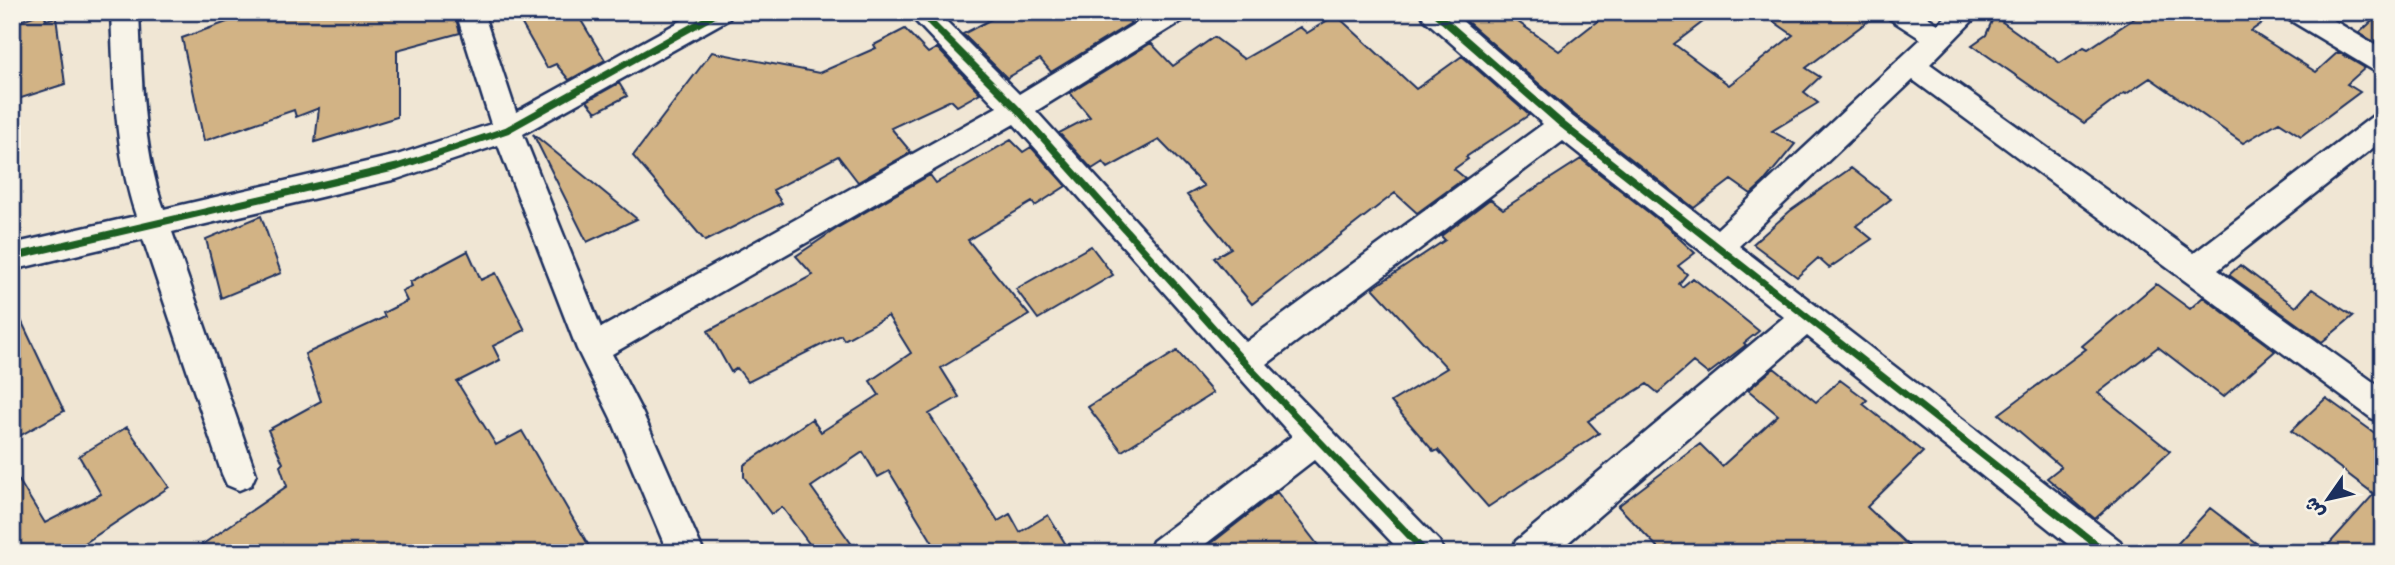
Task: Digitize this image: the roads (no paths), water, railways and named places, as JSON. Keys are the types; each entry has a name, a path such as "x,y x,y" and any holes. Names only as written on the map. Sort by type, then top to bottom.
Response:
{"street":[{"path":"125,12 129,90 141,187 239,474"},
{"path":"470,12 507,130 593,349 626,414 686,553"},
{"path":"12,257 397,167 460,148 507,130 719,12"},
{"path":"920,12 1017,109 1244,362 1426,553"},
{"path":"593,349 1017,109 1175,12"},
{"path":"1434,12 1563,125 2107,553"},
{"path":"1900,12 1941,39"},
{"path":"1718,247 1968,12"},
{"path":"2298,12 2383,63"},
{"path":"1912,65 2383,408"},
{"path":"1244,362 1563,125"},
{"path":"2193,272 2382,126"},
{"path":"1529,553 1806,318"},
{"path":"1166,553 1315,439"}]}
